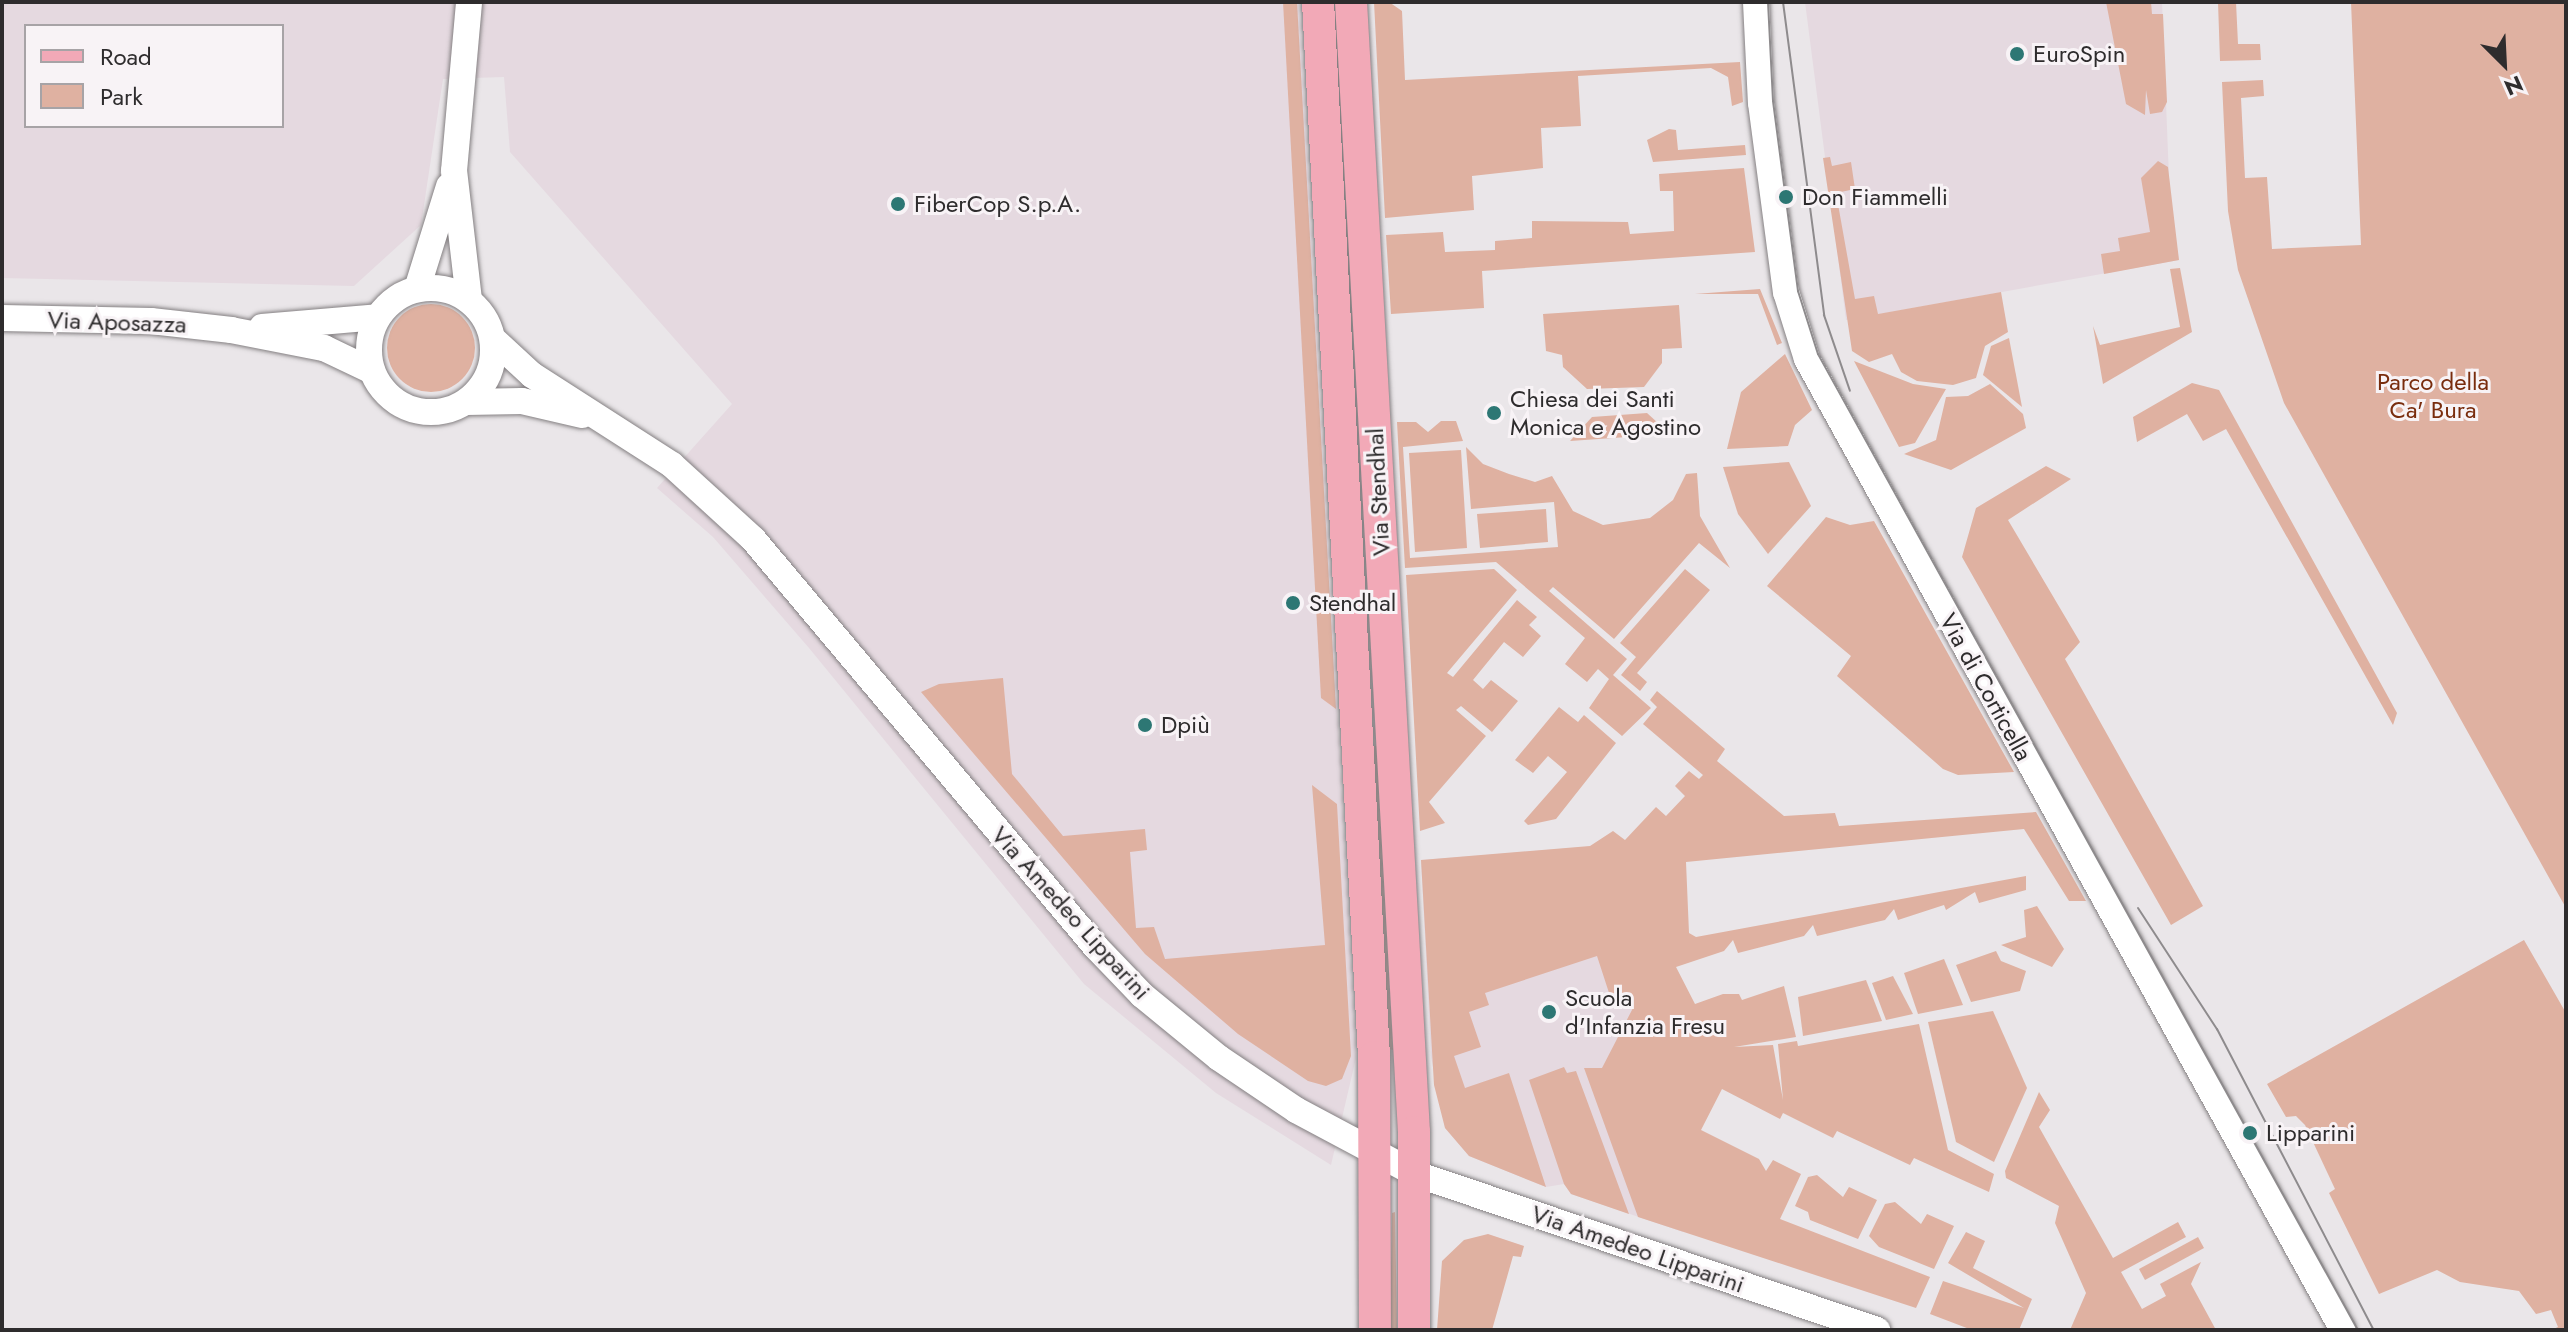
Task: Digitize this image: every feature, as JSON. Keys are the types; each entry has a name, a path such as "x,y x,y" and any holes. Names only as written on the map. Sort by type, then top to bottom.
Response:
{"main road":[{"name":"Via Stendhal","path":"1318,2 1377,1155 1375,1330"},
{"name":"Via Stendhal","path":"1351,2 1416,1174 1414,1330"}],"street":[{"path":"469,2 454,171 469,300 493,339 489,374 466,402 444,411 417,411 393,399 372,371 369,343 378,317 417,289 444,289 469,300"},
{"name":"Via di Corticella","path":"1756,2 1759,90 1786,292 1807,359 2343,1330"},
{"path":"417,289 454,171"},
{"name":"Via Aposazza","path":"231,330 378,317"},
{"name":"Via Aposazza","path":"2,318 151,321 231,330 324,348 372,371"},
{"name":"Via Amedeo Lipparini","path":"493,339 523,369 672,465 753,539 1142,995 1249,1079 1377,1155 1416,1174 1877,1330"},
{"name":"Via Amedeo Lipparini","path":"466,402 522,401 601,420"}],"shaded area":[{"path":"2,2 1299,2 1356,1058 1331,1165 1216,1093 1084,984 809,648 713,537 657,488 732,404 510,152 504,77 443,79 421,225 354,286 2,278"},
{"path":"1805,2 2162,2 2170,203 2179,260 1846,320"},
{"name":"Scuola d'Infanzia Fresu","path":"1660,841 1683,1232 1571,1194 1564,1184 1546,1187 1469,1156 1445,1128 1431,1057 1421,860"}],"green space":[{"path":"1283,2 1297,2 1336,709 1321,698"},
{"path":"1332,2 1336,2 1370,704"},
{"path":"1374,2 1389,2 1402,11 1405,80 1740,62 1743,102 1732,106 1728,77 1711,68 1578,76 1581,126 1541,128 1543,168 1472,176 1474,210 1385,218"},
{"path":"2106,2 2151,2 2152,14 2163,14 2167,102 2162,112 2150,114 2146,90 2145,115 2126,104"},
{"path":"2218,2 2236,2 2238,44 2260,44 2261,60 2220,61"},
{"name":"Parco della Ca' Bura","path":"2351,2 2566,2 2566,908 2284,403 2238,270 2228,211 2222,82 2263,80 2264,96 2241,98 2245,178 2267,177 2272,249 2361,245"},
{"path":"1669,129 1676,130 1678,150 1745,145 1746,155 1653,162 1647,140"},
{"path":"1830,157 1832,166 1851,162 1855,189 1836,193 1855,299 1874,296 1878,314 2001,292 2008,332 1985,346 1976,378 1953,385 1917,381 1901,372 1892,354 1869,362 1852,351 1823,158"},
{"path":"2158,161 2168,167 2179,260 2104,274 2101,254 2120,251 2118,238 2150,232 2141,178"},
{"path":"1744,168 1755,252 1482,271 1484,308 1391,314 1386,235 1443,232 1445,252 1495,250 1495,241 1532,238 1532,221 1628,222 1630,234 1674,231 1673,191 1660,191 1659,174"},
{"path":"2180,268 2192,332 2103,384 2093,326 2100,345 2180,327 2170,269"},
{"path":"1760,289 1782,343 1777,345 1758,294 1695,294"},
{"path":"431,304 448,307 462,317 472,331 475,348 472,365 462,379 448,389 431,392 414,389 400,379 390,365 387,348 390,331 400,317 414,307"},
{"path":"1679,305 1682,348 1662,349 1662,363 1644,387 1587,389 1563,367 1562,355 1546,351 1543,314"},
{"path":"2009,338 2022,407 1983,375 1991,346"},
{"path":"1785,354 1812,410 1795,425 1788,446 1727,449 1741,392"},
{"path":"1854,361 1913,384 1946,389 1915,443 1899,447"},
{"path":"2192,383 2219,390 2397,713 2393,725 2226,429 2203,441 2187,414 2137,442 2133,417"},
{"path":"1990,384 2023,414 2026,428 1951,470 1904,454 1936,440 1946,397 1968,396"},
{"path":"1647,413 1670,434 1570,441 1592,417"},
{"path":"1441,421 1456,421 1463,441 1403,447 1410,558 1558,547 1554,502 1471,509 1466,447 1483,464 1509,474 1535,482 1552,476 1573,511 1603,525 1650,518 1673,500 1686,474 1697,473 1700,516 1730,568 1699,543 1614,639 1553,587 1549,591 1627,659 1613,675 1651,708 1622,736 1589,708 1609,679 1598,669 1587,682 1565,664 1585,638 1496,562 1405,568 1397,422 1416,422 1428,432"},
{"path":"1461,450 1467,548 1415,552 1409,453"},
{"path":"1789,462 1811,506 1768,554 1738,514 1723,467"},
{"path":"2046,466 2071,479 2008,520 2080,642 2065,659 2203,906 2171,925 1962,557 1976,508"},
{"path":"1546,509 1548,542 1480,548 1477,514"},
{"path":"1826,517 1850,525 1874,521 2014,772 1958,775 1943,769 1837,676 1851,656 1767,586"},
{"path":"1494,569 1517,590 1447,673 1453,677 1517,600 1537,617 1529,625 1541,636 1523,657 1504,642 1473,680 1483,689 1491,680 1518,701 1492,732 1461,706 1456,710 1486,736 1429,802 1445,823 1420,831 1406,575"},
{"path":"1685,569 1710,590 1637,673 1647,682 1640,691 1621,675 1636,657 1620,643"},
{"path":"1003,678 1012,774 1063,836 1145,829 1147,850 1130,852 1136,928 1154,927 1165,959 1325,945 1312,785 1337,804 1351,1056 1342,1079 1326,1086 1308,1081 1238,1034 1145,954 921,692 939,684"},
{"path":"1657,691 1725,749 1717,761 1784,816 1835,813 1839,826 2036,812 2086,901 2069,901 2024,829 1686,862 1689,933 1696,937 2026,876 2026,890 1979,903 1975,892 1946,910 1944,905 1898,920 1894,909 1885,920 1817,936 1813,925 1804,936 1738,953 1733,940 1724,951 1676,967 1695,1004 1723,994 1739,994 1742,1000 1784,986 1796,1037 1734,1047 1773,1045 1783,1100 1778,1044 1797,1041 1798,1046 1919,1024 1948,1150 1994,1174 1989,1192 1914,1158 1910,1165 1837,1131 1833,1138 1783,1113 1780,1119 1722,1089 1701,1130 1759,1159 1766,1171 1773,1160 1801,1174 1780,1219 1930,1277 1916,1308 1638,1217 1584,1068 1602,1068 1633,1008 1611,999 1597,956 1485,993 1489,1005 1469,1012 1481,1047 1454,1056 1465,1088 1509,1073 1546,1187 1469,1156 1445,1128 1434,1085 1421,860 1590,846 1613,831 1625,840 1656,807 1666,816 1685,796 1675,786 1689,771 1699,779 1703,775 1643,724 1657,707 1650,700"},
{"path":"1559,707 1578,722 1584,715 1616,743 1556,819 1528,825 1524,821 1567,772 1548,756 1533,773 1515,760"},
{"path":"1373,746 1377,746 1393,1050 1389,1049"},
{"path":"2037,906 2064,949 2052,967 2001,945 2026,937 2024,910"},
{"path":"2524,940 2566,1013 2566,1330 2551,1330 2558,1327 2551,1310 2536,1314 2519,1291 2460,1282 2437,1270 2379,1294 2329,1193 2335,1189 2305,1125 2296,1116 2286,1117 2267,1084"},
{"path":"1996,951 2001,961 2026,971 2020,991 1971,1002 1956,965"},
{"path":"1944,959 1963,1005 1918,1014 1904,973"},
{"path":"1893,976 1913,1014 1886,1020 1872,983"},
{"path":"1866,980 1882,1021 1803,1036 1798,997"},
{"path":"1993,1011 2027,1088 1994,1162 1956,1142 1928,1022"},
{"path":"1564,1067 1567,1073 1576,1071 1629,1214 1571,1194 1564,1184 1529,1080"},
{"path":"2039,1092 2050,1110 2039,1127 2113,1258 2178,1222 2186,1237 2121,1272 2142,1309 2166,1296 2160,1284 2201,1262 2191,1284 2216,1330 2070,1330 2086,1293 2055,1223 2059,1206 2006,1178 2005,1171"},
{"path":"1817,1175 1843,1197 1849,1187 1877,1200 1858,1239 1810,1220 1808,1212 1795,1206 1808,1177"},
{"path":"1895,1202 1921,1224 1927,1214 1954,1226 1934,1269 1879,1247 1869,1236 1885,1204"},
{"path":"1395,1212 1397,1330 1390,1330 1392,1213"},
{"path":"1966,1232 1985,1241 1973,1268 2032,1299 2019,1330 1972,1330 1930,1314 1943,1281 2024,1308 1948,1263"},
{"path":"1488,1234 1524,1246 1521,1257 1513,1256 1492,1330 1437,1330 1442,1261 1464,1240"},
{"path":"2198,1237 2204,1248 2145,1280 2139,1269"}],"tram line":[{"path":"1768,2 1773,101 1798,291 1818,354 2358,1330"},
{"path":"1783,2 1824,315 1850,391"},
{"path":"2138,908 2217,1029 2374,1330"}],"place":[{"name":"EuroSpin","path":"2017,54"},
{"name":"Don Fiammelli","path":"1786,197"},
{"name":"FiberCop S.p.A.","path":"898,204"},
{"name":"Chiesa dei Santi Monica e Agostino","path":"1494,413"},
{"name":"Stendhal","path":"1293,603"},
{"name":"Dpiù","path":"1145,725"},
{"name":"Scuola d'Infanzia Fresu","path":"1549,1012"},
{"name":"Lipparini","path":"2250,1133"}]}
